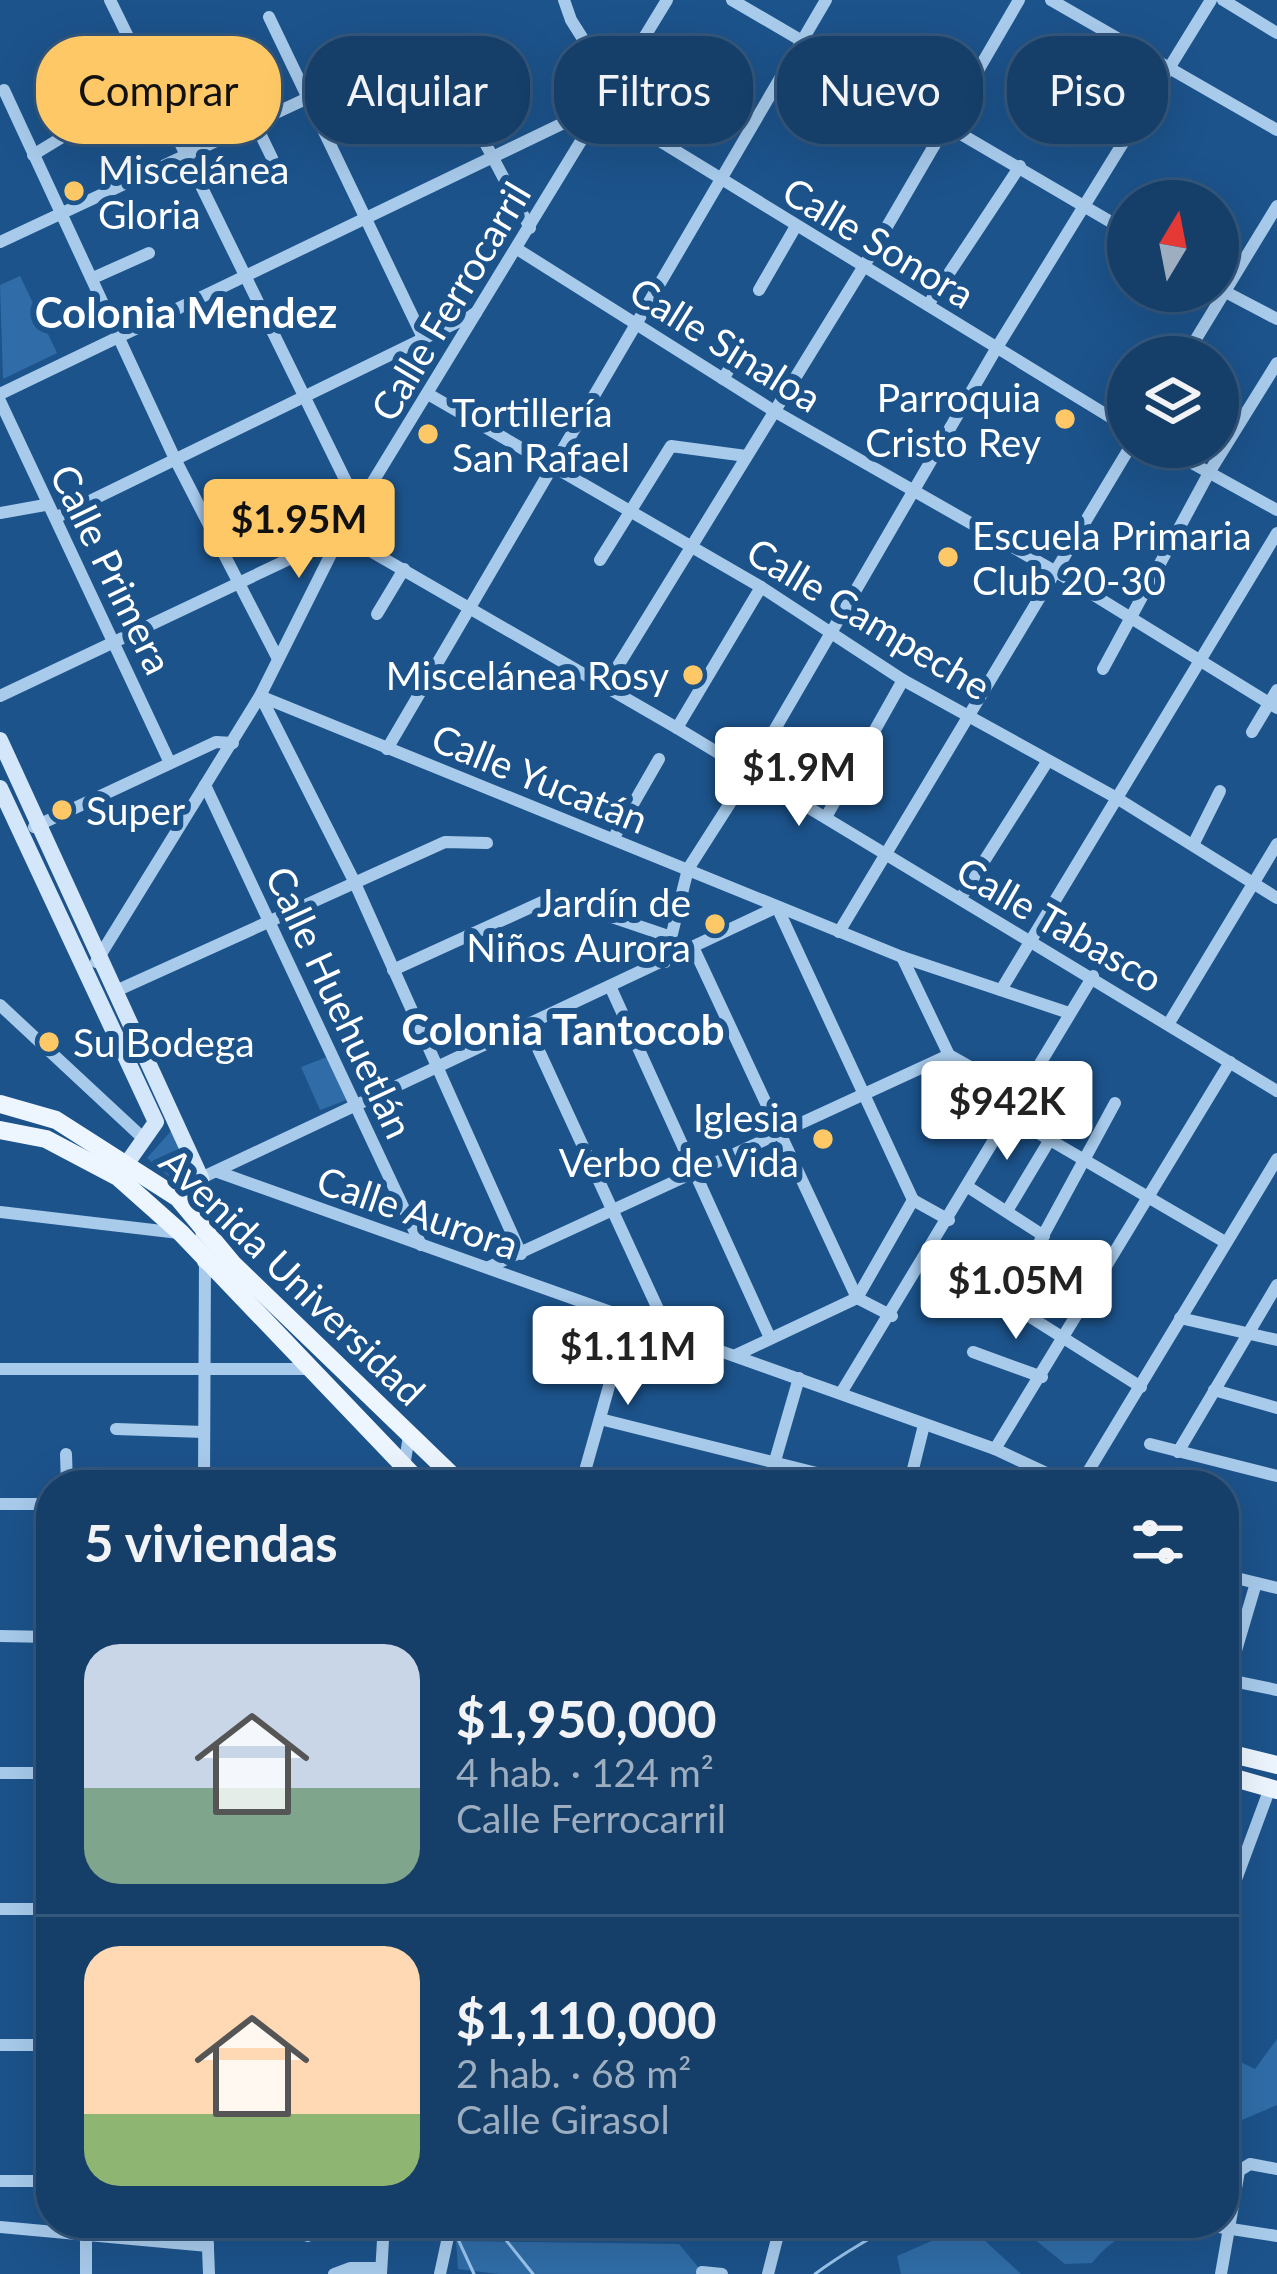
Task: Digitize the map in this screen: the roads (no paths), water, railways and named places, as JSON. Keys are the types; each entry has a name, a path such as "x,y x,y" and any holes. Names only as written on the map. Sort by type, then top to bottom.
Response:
{"main road":[{"path":"0,740 209,1175 203,1230 206,1262"},
{"path":"0,788 156,1122 123,1170"},
{"name":"Avenida Universidad","path":"0,1104 56,1120 123,1170 398,1470"},
{"name":"Avenida Universidad","path":"0,1130 46,1139 178,1198 203,1230 446,1470"},
{"path":"1239,1756 1277,1765"},
{"path":"1239,1779 1273,1789"}],"street":[{"path":"84,969 102,959 232,743 341,534 360,510 110,0"},
{"path":"564,0 581,36"},
{"name":"Calle Ferrocarril","path":"644,36 667,0"},
{"path":"732,0 798,36"},
{"path":"805,36 826,0"},
{"path":"983,61 1019,0"},
{"path":"1051,0 1277,130"},
{"path":"665,962 688,869 750,772 996,349 1211,0"},
{"path":"1223,0 1277,33"},
{"path":"268,17 305,86"},
{"path":"387,749 777,85"},
{"path":"4,90 175,459 278,659"},
{"path":"0,398 554,128"},
{"path":"33,155 51,144"},
{"path":"0,242 202,144"},
{"path":"265,144 272,158"},
{"path":"332,144 424,340"},
{"path":"483,144 530,228"},
{"name":"Calle Ferrocarril","path":"360,510 578,144"},
{"name":"Calle Sonora","path":"662,144 1107,415"},
{"path":"605,687 934,144"},
{"path":"980,144 1107,219"},
{"path":"928,305 1020,166"},
{"path":"1239,265 1277,206"},
{"path":"759,290 796,226"},
{"name":"Calle Sinaloa","path":"517,249 774,411 1274,701"},
{"path":"93,278 149,253"},
{"path":"1239,300 1277,320"},
{"path":"57,518 477,312"},
{"path":"724,379 734,361 727,351"},
{"path":"1103,669 1210,472 1277,364"},
{"name":"Calle Campeche","path":"428,394 761,586 903,680 1115,797 1277,898"},
{"name":"Calle Primera","path":"0,398 170,763"},
{"path":"600,560 671,446 746,456"},
{"path":"839,932 1118,468"},
{"path":"1202,468 1277,510"},
{"path":"0,513 46,505"},
{"path":"1001,990 1277,533"},
{"path":"0,696 341,534"},
{"name":"Calle Tabasco","path":"341,534 750,772 887,859 1094,976 1277,1091"},
{"path":"377,614 404,569"},
{"path":"676,728 761,586"},
{"path":"826,818 903,680"},
{"path":"260,696 354,880 521,1254"},
{"name":"Calle Yucatán","path":"260,696 902,957 1069,1012"},
{"path":"1252,732 1274,701"},
{"path":"22,832 216,742 232,743"},
{"path":"613,839 659,759"},
{"path":"959,899 1047,762"},
{"name":"Calle Huehuetlán","path":"205,785 421,1245"},
{"path":"1193,845 1220,791"},
{"path":"616,796 634,803"},
{"path":"118,990 445,842 487,843"},
{"path":"1169,1023 1277,844"},
{"path":"392,970 553,898 671,937"},
{"path":"209,1175 778,907 913,1201 949,1220"},
{"path":"694,949 856,1298 892,1316"},
{"path":"902,957 949,1055 1020,1095"},
{"path":"842,1393 1094,976"},
{"path":"610,986 770,1338"},
{"path":"0,1005 144,1139"},
{"path":"528,1027 669,1333"},
{"path":"489,1268 949,1055"},
{"path":"995,1449 1065,1341 1230,1062"},
{"path":"1007,1302 1115,1103"},
{"path":"1009,1116 1148,1202 1225,1242"},
{"path":"1007,1210 1048,1141"},
{"path":"1086,1470 1141,1388 1277,1159"},
{"name":"Calle Aurora","path":"209,1175 736,1355 1042,1470"},
{"path":"968,1187 1044,1236"},
{"path":"736,1355 856,1298 913,1201"},
{"path":"0,1212 181,1233"},
{"path":"929,1253 1141,1388"},
{"path":"204,1470 206,1262"},
{"path":"1178,1452 1277,1285"},
{"path":"585,1470 628,1318"},
{"path":"1180,1318 1277,1340"},
{"path":"973,1352 1042,1376"},
{"path":"0,1369 309,1369"},
{"path":"773,1470 799,1378"},
{"path":"1214,1390 1277,1408"},
{"path":"600,1419 806,1470"},
{"path":"913,1470 924,1425"},
{"path":"116,1429 204,1432"},
{"path":"403,1470 409,1436"},
{"path":"1150,1444 1277,1476"},
{"path":"66,1454 67,1470"},
{"path":"0,1504 36,1504"},
{"path":"1239,1579 1277,1588"},
{"path":"1239,1641 1256,1583"},
{"path":"0,1636 36,1637"},
{"path":"1239,1687 1277,1690"},
{"path":"0,1773 36,1772"},
{"path":"1239,1874 1273,1789"},
{"path":"0,1909 36,1909"},
{"path":"0,2045 36,2045"},
{"path":"1239,2185 1243,2165 1277,2169"},
{"path":"0,2181 36,2181"},
{"path":"0,2228 36,2231"},
{"path":"1239,2230 1277,2236"},
{"path":"86,2238 86,2274"},
{"path":"119,2238 208,2246"},
{"path":"208,2238 208,2274"},
{"path":"334,2274 350,2268 381,2271 383,2238"},
{"path":"440,2274 448,2238"},
{"path":"768,2274 777,2238"},
{"path":"1222,2274 1228,2238"},
{"path":"702,2272 722,2274"}],"waterway":[{"path":"457,2238 474,2274"},
{"path":"504,2238 533,2274"},
{"path":"815,2274 870,2238"}],"place":[{"name":"Miscelánea Gloria","path":"74,191"},
{"name":"Parroquia Cristo Rey","path":"1065,419"},
{"name":"Tortillería San Rafael","path":"428,434"},
{"name":"Escuela Primaria Club 20-30","path":"948,557"},
{"name":"Miscelánea Rosy","path":"693,675"},
{"name":"Super","path":"62,810"},
{"name":"Jardín de Niños Aurora","path":"715,924"},
{"name":"Su Bodega","path":"49,1042"},
{"name":"Iglesia Verbo de Vida","path":"823,1139"}],"district":[{"name":"Colonia Mendez","path":"186,312"},
{"name":"Colonia Tantocob","path":"563,1029"}]}
